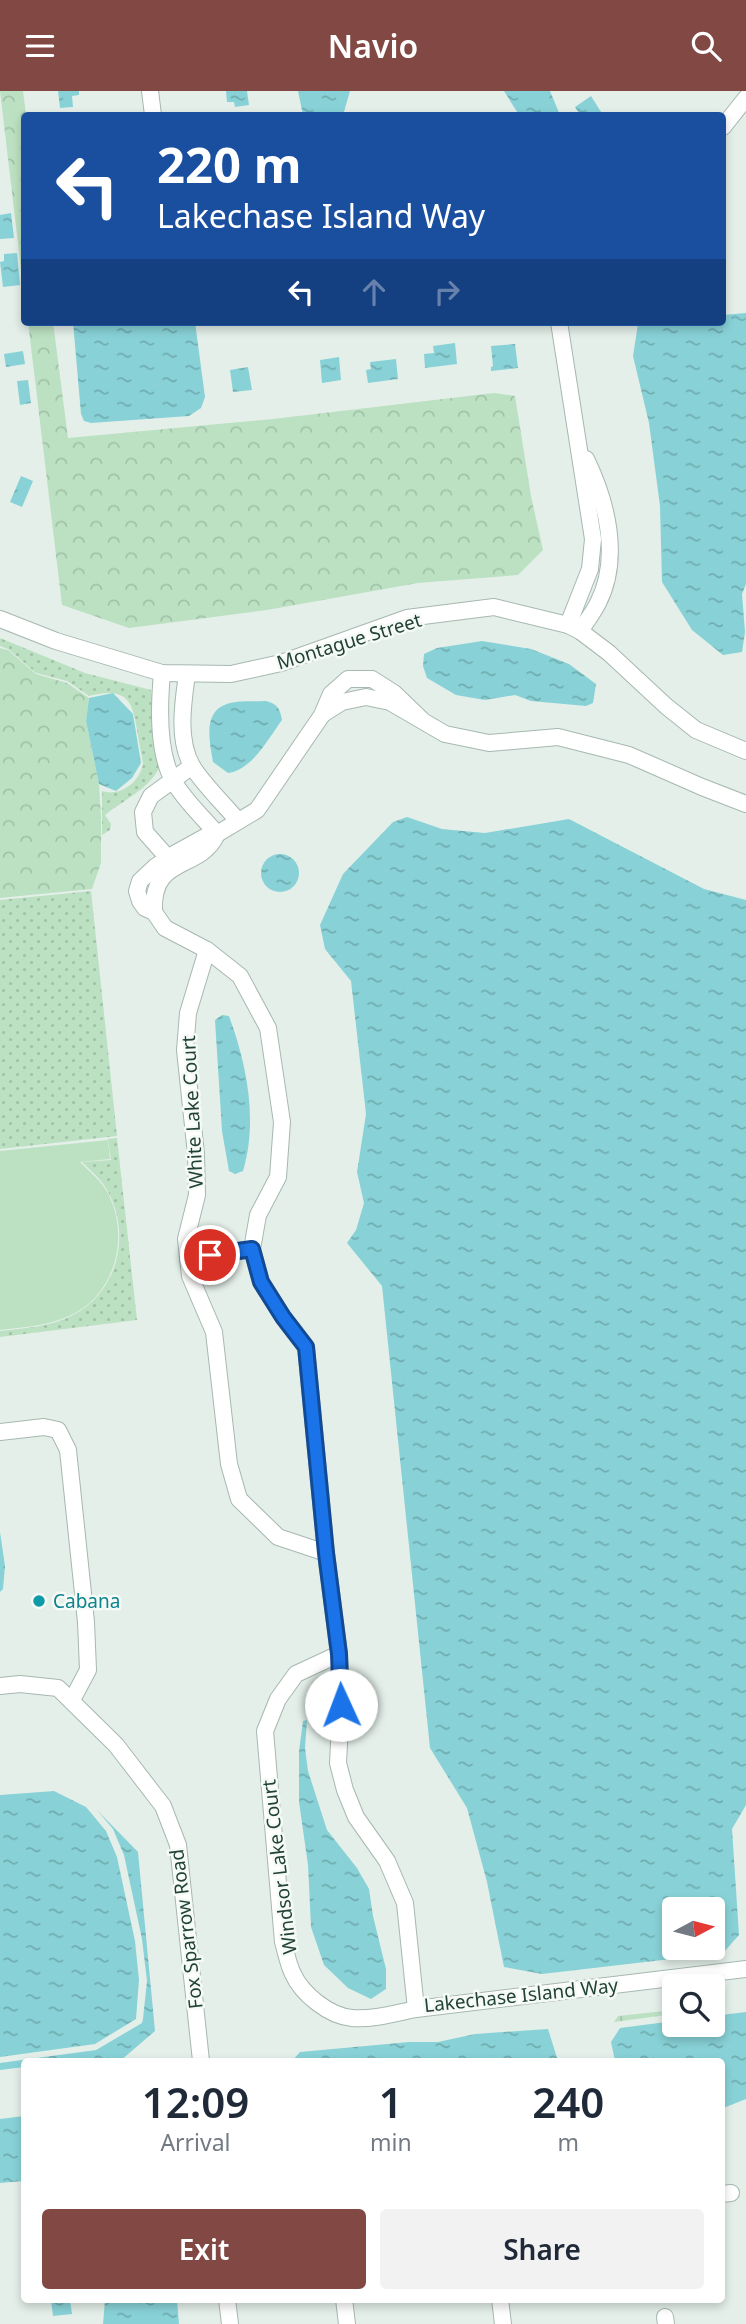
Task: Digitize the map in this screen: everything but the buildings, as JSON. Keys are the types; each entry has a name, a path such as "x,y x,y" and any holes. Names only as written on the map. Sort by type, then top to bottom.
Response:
{"street":[{"path":"150,91 153,112"},
{"path":"726,123 746,98"},
{"path":"560,326 579,446 597,482 609,530 610,548 598,604 574,628"},
{"name":"Montague Street","path":"0,619 57,641 162,673 231,674 281,663 407,618 495,607 574,628 610,653 666,706 696,730 746,751"},
{"path":"162,673 162,744 174,782 217,834"},
{"path":"187,674 183,709 184,743 192,766 238,821"},
{"path":"192,766 174,782 151,796 144,812 145,832 170,863 205,837 217,834 257,810 322,715 341,702 366,697 390,702 445,734 489,743 558,737 629,755 746,804"},
{"name":"Lakechase Island Way","path":"170,863 140,881 140,901 145,908 154,912 165,927 206,950 240,976 268,1028 282,1122 278,1177 258,1215 252,1249 261,1282 306,1347 326,1553 339,1654 341,1705 338,1763 356,1817 387,1861 405,1903 416,2009 746,1969"},
{"name":"White Lake Court","path":"206,950 188,1013 185,1050 196,1154 197,1195 186,1239 190,1276 214,1332 229,1464 239,1499 278,1537 326,1553"},
{"path":"188,1259 252,1249"},
{"path":"0,1431 44,1427 58,1430 68,1450 86,1622 88,1670 72,1700"},
{"name":"Windsor Lake Court","path":"339,1654 296,1674 278,1699 265,1731 284,1942 293,1975 316,2002 336,2015 362,2018 416,2009"},
{"name":"Fox Sparrow Road","path":"0,1686 20,1684 58,1688 116,1745 163,1805 178,1845 201,2058"},
{"path":"228,2303 230,2324"},
{"path":"345,2303 347,2324"},
{"path":"500,2303 503,2324"}],"green space":[{"path":"0,91 23,91 26,112 21,112 21,269"},
{"path":"28,326 54,326 68,438 273,419 494,393 515,396 531,496 543,550 518,575 418,583 267,610 129,628 62,605"},
{"path":"0,638 85,673 151,690 159,768 149,782 105,815 111,824 110,830 102,835 102,791 115,792 128,787 141,771 143,764 131,706 121,695 102,693 89,696 67,681 36,673 8,649 0,646"},
{"path":"0,648 8,650 36,674 67,683 89,698 86,721 99,784 101,817 101,863 92,889 0,898"},
{"path":"91,891 117,1136 0,1149 0,900"},
{"path":"117,1138 137,1320 0,1337 0,1331 47,1325 73,1315 101,1292 110,1277 119,1243 115,1207 105,1186 82,1162 111,1160 108,1139"},
{"path":"108,1140 110,1159 80,1162 103,1186 114,1207 118,1243 108,1278 99,1293 69,1316 44,1324 0,1330 0,1151"},
{"path":"662,2011 662,2016 614,2022 618,2016"}],"water":[{"path":"58,91 79,91 79,95 72,96 73,107 60,108"},
{"path":"226,91 247,91 249,105 235,107 234,102 227,102"},
{"path":"298,91 350,91 344,112 302,112"},
{"path":"504,91 550,91 559,112 517,112"},
{"path":"591,96 601,112 578,112 575,107"},
{"path":"11,213 14,238 0,239 0,215"},
{"path":"17,253 20,285 3,287 0,262 4,261 4,254"},
{"path":"746,313 746,584 742,594 745,632 742,652 723,655 692,630 662,582 660,506 649,423 633,356 638,326 726,326 726,315"},
{"path":"73,326 196,326 205,397 201,408 189,416 91,423 84,421 81,414"},
{"path":"455,343 457,364 425,368 424,354 434,353 433,346"},
{"path":"515,344 518,368 491,371 491,346"},
{"path":"23,351 25,364 6,367 4,354"},
{"path":"339,357 341,380 322,383 320,360"},
{"path":"396,359 398,379 368,383 366,370 371,369 370,362"},
{"path":"248,367 252,390 233,392 230,370"},
{"path":"28,380 31,403 20,405 17,381"},
{"path":"21,476 33,481 22,507 10,502"},
{"path":"482,641 531,649 569,664 596,684 593,703 586,706 531,701 515,695 485,700 456,695 427,678 423,666 424,654 437,648"},
{"path":"113,693 133,714 141,763 132,778 116,791 99,784 86,721 89,698"},
{"path":"266,701 278,708 282,720 252,760 237,771 228,773 213,762 210,729 214,714 219,708 231,703"},
{"path":"407,817 442,829 485,833 569,819 704,889 746,900 746,1805 732,1829 739,1935 725,1951 725,1897 662,1897 663,1960 542,1974 504,1967 487,1882 467,1808 430,1748 382,1286 347,1243 356,1230 364,1203 357,1172 366,1114 351,981 325,949 320,925 343,874 393,822"},
{"path":"280,854 293,860 299,873 293,886 280,892 267,886 261,873 267,860"},
{"path":"222,1015 229,1016 241,1054 250,1113 250,1133 243,1171 235,1174 229,1171 222,1131 215,1020"},
{"path":"0,1532 5,1566 3,1589 0,1592"},
{"path":"307,1720 305,1748 308,1771 327,1830 357,1868 369,1889 386,1969 386,1989 371,1999 348,1988 324,1965 311,1927 308,1865 299,1802 299,1751 303,1721"},
{"path":"54,1791 86,1807 106,1831 117,1857 135,1941 139,1980 136,2019 95,2044 0,2057 0,1795"},
{"path":"97,1810 138,1852 155,2031 124,2058 37,2058 96,2050 142,2023 147,1981 142,1939 124,1855 113,1829"},
{"path":"746,2012 746,2099 725,2107 725,2058 614,2058 611,2042 620,2028 662,2023 662,2037 725,2037 725,2014"},
{"path":"548,2029 557,2058 295,2058 300,2052 438,2042 475,2034"},
{"path":"21,2060 21,2067 0,2070 0,2063"},
{"path":"21,2116 21,2181 0,2183 0,2119"},
{"path":"51,2303 70,2303 72,2314 53,2316"},
{"path":"105,2303 177,2303 179,2324 103,2324"}],"place":[{"name":"Cabana","path":"39,1601"}],"route":[{"path":"210,1255 252,1249 261,1282 306,1347 326,1553 339,1654 341,1705"}]}
